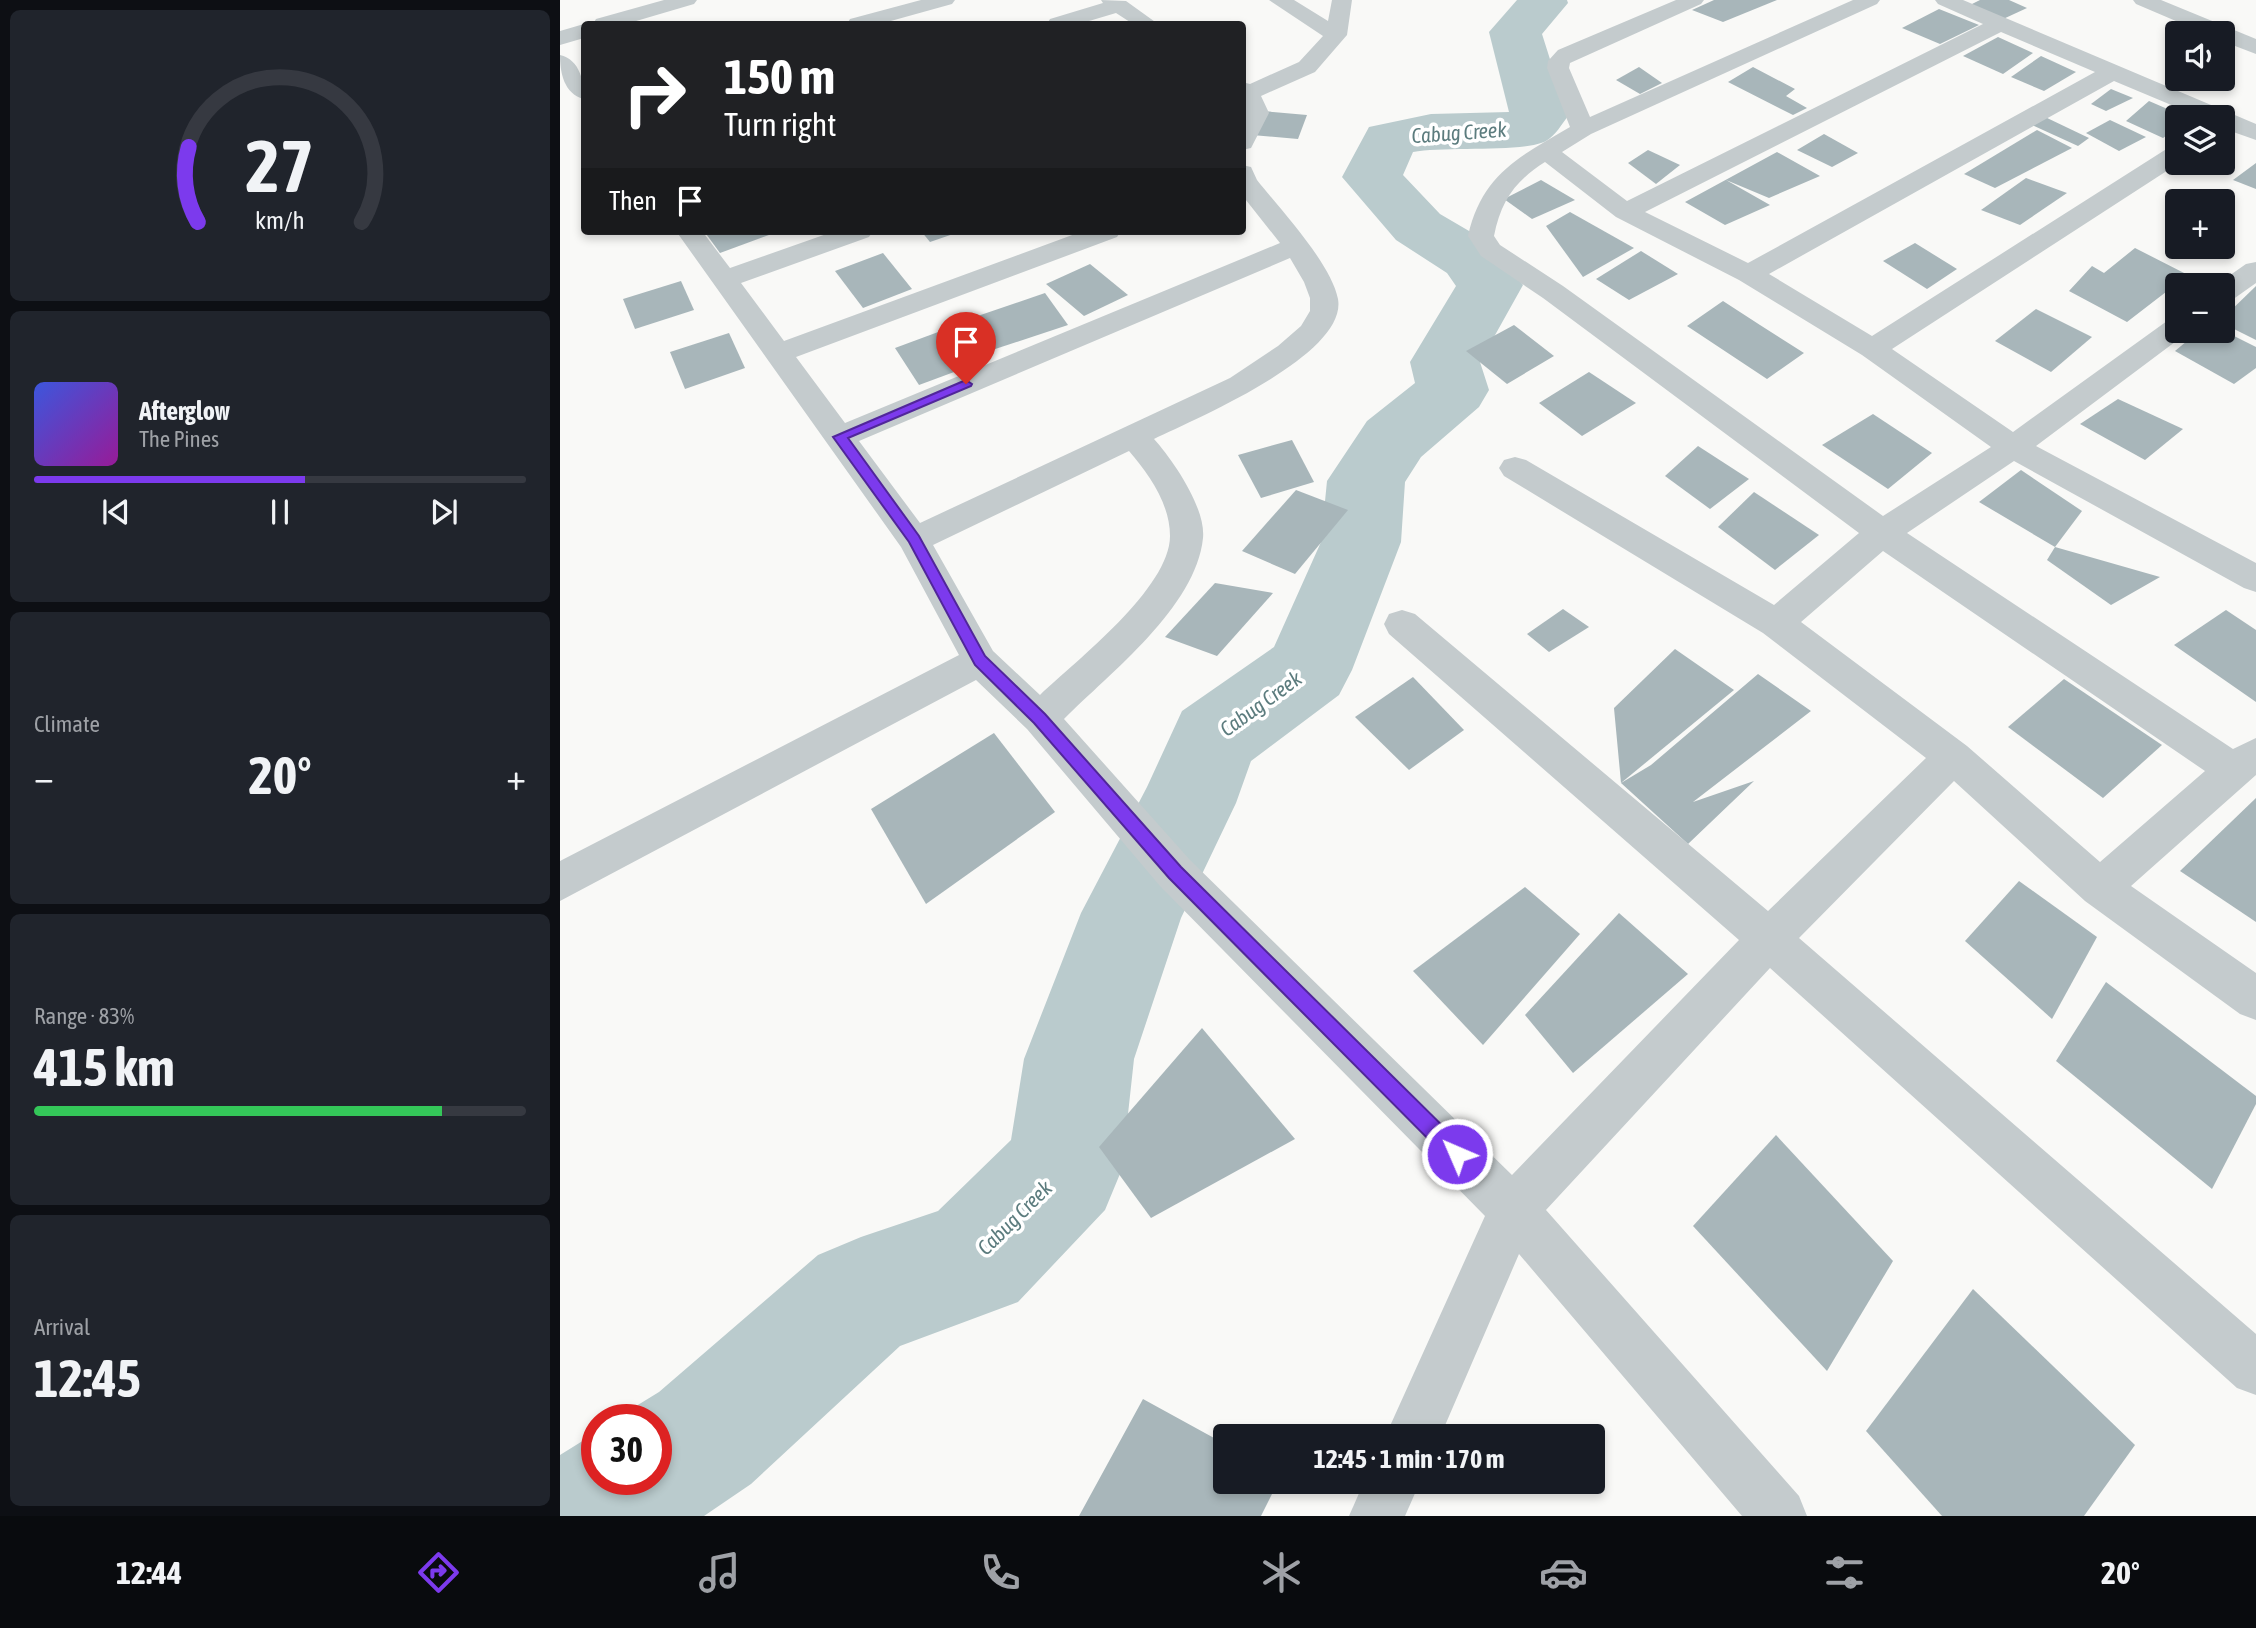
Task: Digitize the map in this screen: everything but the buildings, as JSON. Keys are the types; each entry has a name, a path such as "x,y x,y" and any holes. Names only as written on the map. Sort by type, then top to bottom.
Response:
{"street":[{"path":"609,21 635,7 687,0"},
{"path":"869,21 945,0"},
{"path":"1279,0 1336,35"},
{"path":"1246,93 1307,67 1336,35 1342,0"},
{"path":"1583,129 1558,68 1559,61 1566,55 1695,0"},
{"path":"1870,0 1583,129 1516,169 1492,198 1485,212 1481,236 1490,250 1553,292 1882,533 2248,763 2099,888"},
{"path":"1945,0 2189,105"},
{"path":"2143,0 2256,47"},
{"path":"1066,21 1115,3 1142,21"},
{"path":"1625,212 2000,23"},
{"path":"560,38 581,31"},
{"path":"560,62 580,100"},
{"path":"1749,274 2113,72"},
{"path":"1246,95 1257,113 1246,135"},
{"path":"2235,125 2256,133"},
{"path":"1546,151 1625,212 1749,274 1872,349 2013,447 2256,579"},
{"path":"1872,349 2165,161"},
{"path":"914,540 1241,385 1282,357 1312,331 1325,311 1323,290 1295,246 1246,182"},
{"path":"692,235 914,540 980,661 1040,718 1161,857 1513,1210 1779,1516"},
{"path":"725,279 849,235"},
{"path":"779,353 1097,235"},
{"path":"840,437 1295,246"},
{"path":"2235,285 2256,270"},
{"path":"1776,623 1882,533 2013,447 2165,336"},
{"path":"1040,718 1156,607 1176,572 1187,537 1179,503 1164,471 1134,436"},
{"path":"1515,468 1776,623 1953,757 2099,888 2256,999"},
{"path":"1402,624 1769,939 2256,1369"},
{"path":"560,882 980,661"},
{"path":"1418,1424 1513,1210 1769,939 1953,757"},
{"path":"1377,1516 1387,1494"}],"waterway":[{"name":"Cabug Creek","path":"672,1460 705,1438 861,1298 975,1259 1064,1169 1079,1059 1132,913 1188,803 1214,738 1308,670 1361,542 1366,481 1394,439 1453,390 1445,362 1490,285 1470,259 1418,227 1372,177 1390,139 1431,131 1525,129 1539,116 1515,32 1543,3 1542,0"},
{"name":"Cabug Creek","path":"588,1516 619,1495"}],"route":[{"path":"966,384 840,437 914,540 980,661 1040,718 1175,873 1457,1154"}]}
